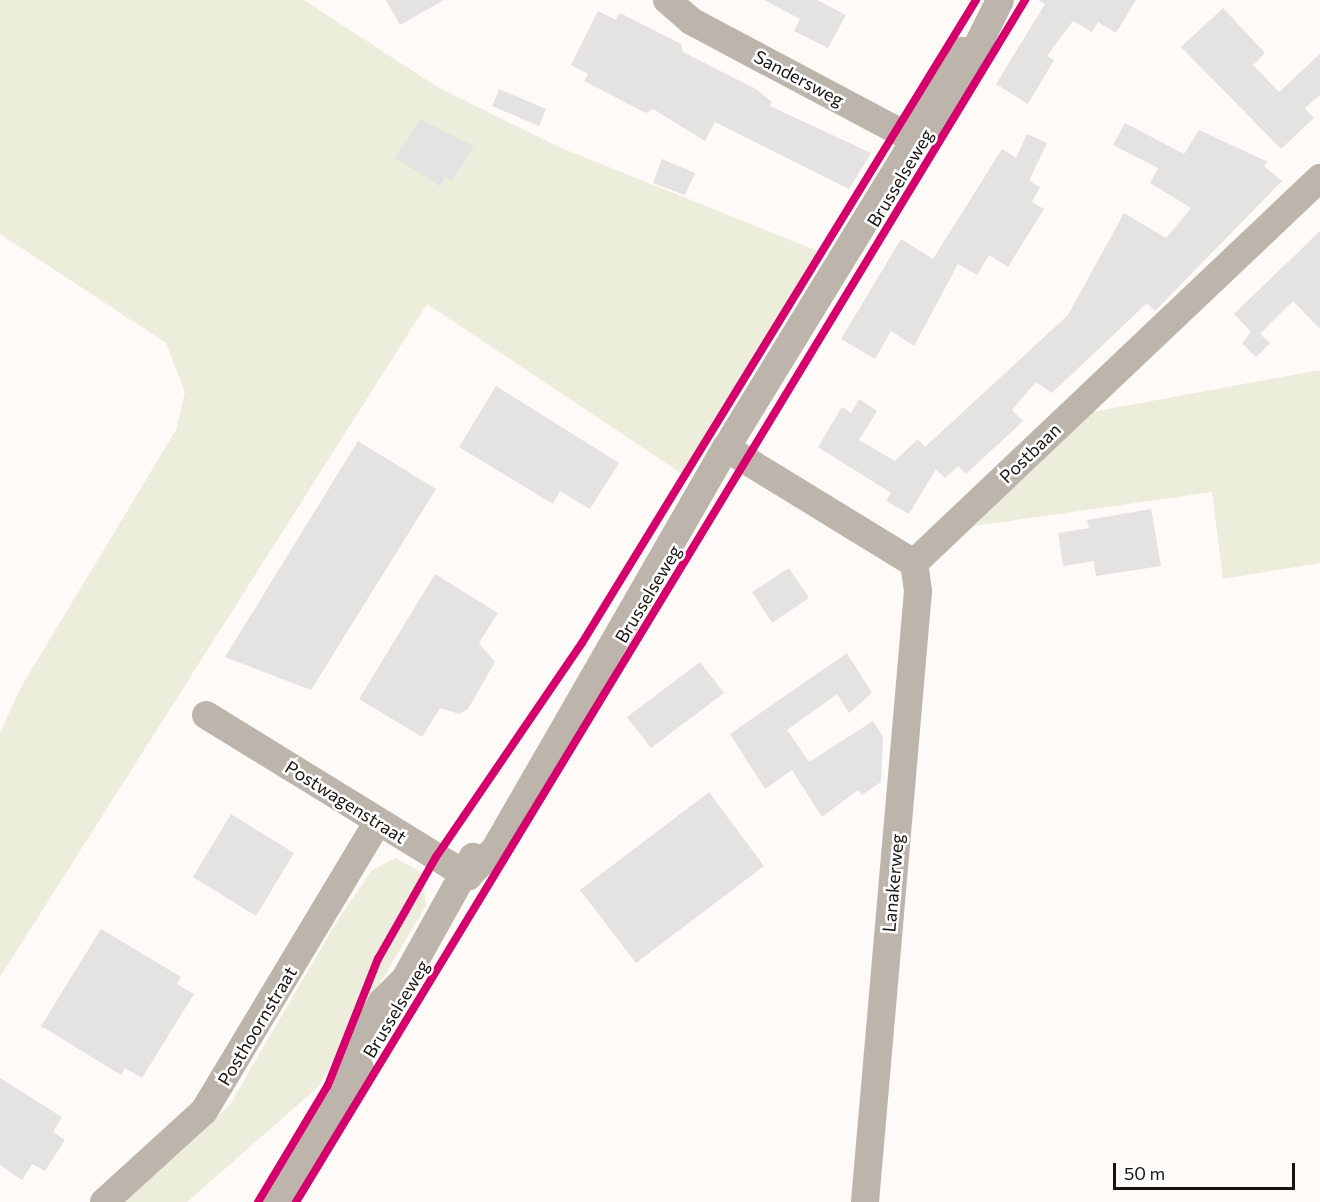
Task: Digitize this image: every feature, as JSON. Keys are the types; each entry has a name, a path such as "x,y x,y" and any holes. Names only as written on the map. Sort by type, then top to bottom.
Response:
{"street":[{"name":"Sandersweg","path":"667,0 691,21 915,140"},
{"name":"Brusselseweg","path":"276,1202 347,1082 356,1048 382,1002 405,979 468,876 495,849 545,766 553,741 726,448 915,140 947,107 976,40 1000,0"},
{"name":"Postbaan","path":"914,563 1320,178"},
{"path":"726,448 914,563"},
{"name":"Lanakerweg","path":"865,1202 915,625 914,563"},
{"name":"Postwagenstraat","path":"206,715 377,823 468,876"},
{"name":"Posthoornstraat","path":"104,1202 204,1111 377,823"}],"green space":[{"path":"0,0 304,0 439,88 559,147 818,251 682,474 427,304 0,977 0,733 21,687 176,430 185,392 166,343 0,234"},
{"path":"1320,370 1320,563 1223,579 1212,492 974,526 1092,412"},
{"path":"396,858 422,873 426,906 318,1087 187,1202 124,1202 229,1106 337,921 372,870"}],"building":[{"path":"386,0 444,0 400,25"},
{"path":"764,0 817,0 846,15 828,48 794,31 800,19"},
{"path":"1038,0 1136,0 1116,33 1098,22 1092,32 1073,21 1047,56 1054,60 1028,104 996,84 1045,4"},
{"path":"1223,8 1265,53 1253,65 1279,92 1320,54 1320,95 1305,108 1314,118 1281,149 1181,47"},
{"path":"598,11 616,20 620,13 681,44 683,52 756,89 772,102 770,106 871,153 849,189 715,122 705,141 653,109 646,113 584,81 588,74 571,65"},
{"path":"499,89 546,109 539,126 492,106"},
{"path":"420,119 474,146 452,181 445,177 440,186 395,158"},
{"path":"1125,123 1184,154 1199,130 1268,162 1264,166 1282,181 1155,311 1147,303 1052,393 1036,382 1012,410 1023,421 966,474 958,466 945,478 936,469 909,514 886,501 891,493 818,447 842,407 851,413 859,399 877,411 859,440 895,461 918,439 925,447 1068,315 1124,213 1166,238 1191,208 1150,183 1158,168 1113,145"},
{"path":"1027,134 1047,143 1029,181 1040,187 1032,202 1044,209 1008,267 989,255 977,275 958,264 914,346 891,331 875,359 841,339 901,239 933,259 1002,149 1016,158"},
{"path":"662,159 695,173 685,195 653,183"},
{"path":"1320,231 1320,329 1293,301 1260,334 1270,343 1256,357 1242,343 1251,332 1234,314"},
{"path":"496,386 619,463 590,509 560,491 553,504 459,447"},
{"path":"358,441 436,489 311,690 225,657"},
{"path":"1151,509 1161,566 1096,576 1094,561 1063,566 1058,533 1089,528 1087,520"},
{"path":"789,568 809,598 772,623 752,592"},
{"path":"435,574 498,613 479,643 495,662 468,709 459,714 440,708 422,737 359,699"},
{"path":"847,653 872,693 849,713 837,694 787,730 809,762 873,721 883,737 881,782 862,795 858,790 822,817 792,770 765,789 730,734"},
{"path":"700,662 724,693 651,748 627,717"},
{"path":"709,792 764,866 636,963 580,890"},
{"path":"231,814 294,853 256,916 193,877"},
{"path":"101,929 181,977 177,984 194,994 142,1078 125,1068 121,1075 41,1026"},
{"path":"0,1078 62,1117 53,1132 65,1140 45,1171 32,1164 22,1180 0,1165"}],"cycle path":[{"path":"258,1202 328,1085 378,959 436,857 582,643 976,0"},
{"path":"296,1202 1025,0"}]}
